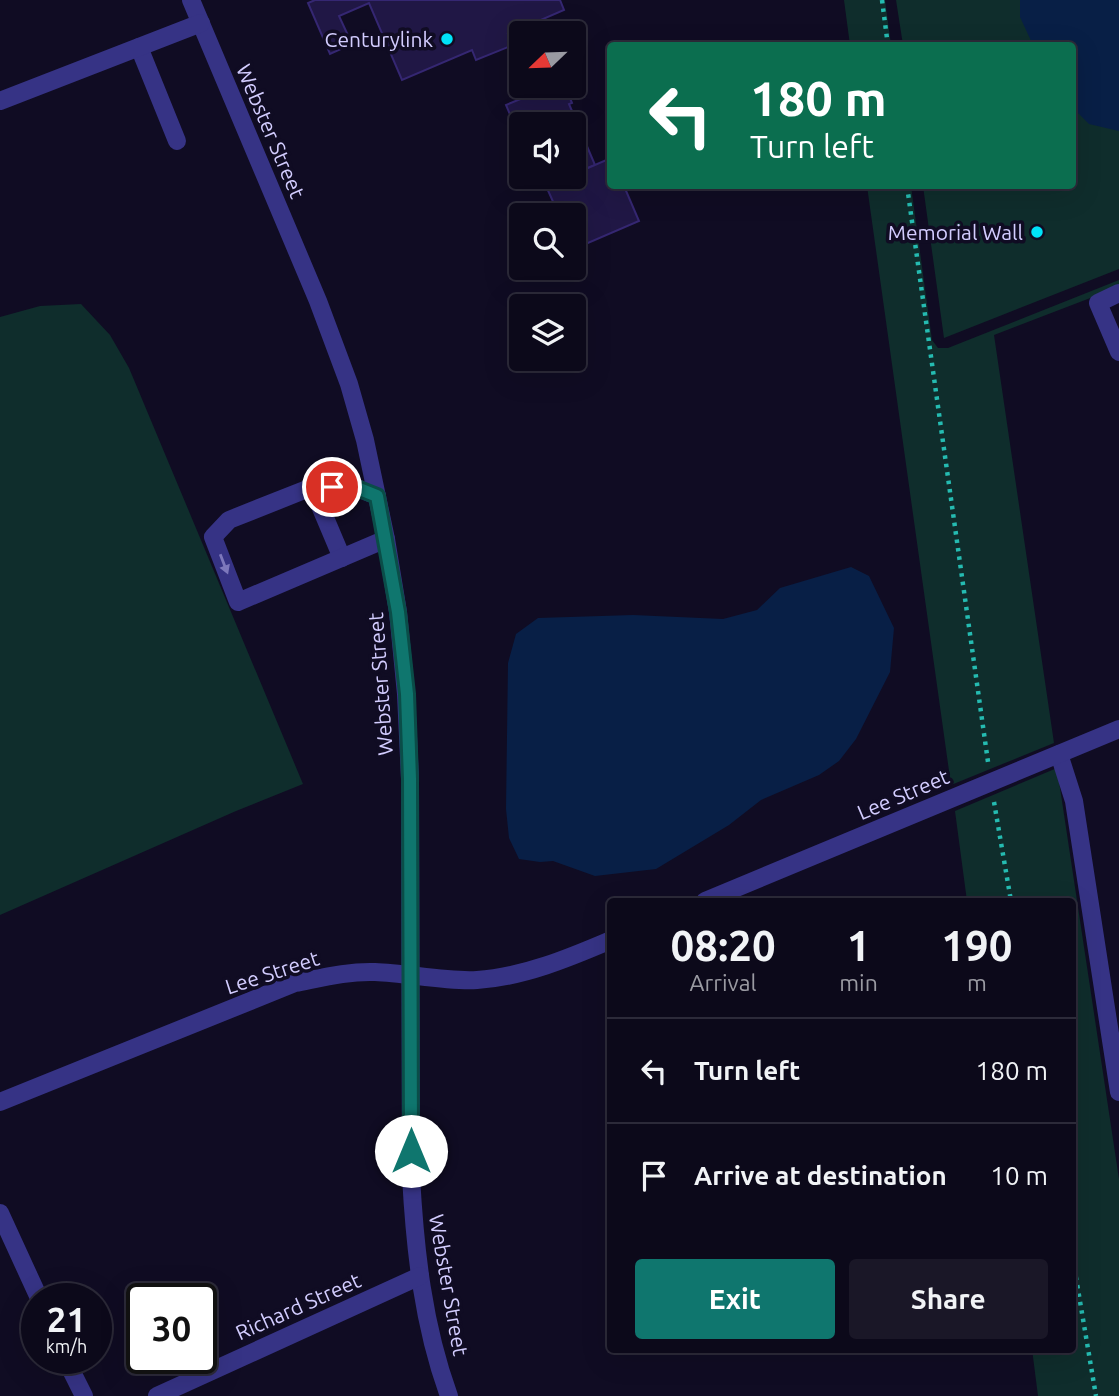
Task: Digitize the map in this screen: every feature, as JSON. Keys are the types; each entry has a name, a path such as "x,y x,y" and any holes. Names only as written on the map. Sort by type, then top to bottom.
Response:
{"street":[{"name":"Webster Street","path":"191,0 318,301 349,384 365,440 386,539 407,694 410,779 411,1176 419,1276 430,1334 449,1396"},
{"path":"0,101 201,23"},
{"path":"139,47 177,141"},
{"path":"1119,293 1098,303 1119,352"},
{"path":"377,496 352,486 312,487 251,516 229,520 213,537 238,602 386,539"},
{"path":"312,487 342,558"},
{"name":"Lee Street","path":"734,896 991,782 1119,729"},
{"path":"1059,754 1074,800 1119,1092"},
{"name":"Lee Street","path":"0,1101 295,983 333,975 372,972 476,980 523,971 607,948"},
{"path":"0,1213 31,1283"},
{"name":"Richard Street","path":"157,1396 419,1276"},
{"path":"73,1374 84,1396"}],"path":[{"path":"881,0 887,42"},
{"path":"907,189 991,782 1010,898"},
{"path":"1076,1278 1096,1396"}],"green space":[{"path":"844,0 885,0 891,42 850,42"},
{"path":"896,0 1119,0 1119,269 944,338 923,189 1076,189 1076,42 903,42"},
{"path":"867,189 911,189 932,340 938,348 948,348 1119,280 1119,287 994,335 1054,743 951,785"},
{"path":"81,304 110,335 129,368 303,784 0,915 0,317 40,306"},
{"path":"1057,768 1119,1179 1119,1396 1038,1396 1033,1353 1076,1353 1076,898 967,898 955,811"}],"water":[{"path":"1020,0 1119,0 1119,131 1089,124 1076,111 1076,42 1032,42 1020,17"},
{"path":"851,567 869,576 894,628 890,672 856,739 839,761 819,775 761,800 729,825 656,869 595,876 553,861 519,859 509,838 506,809 508,663 516,634 538,618 633,615 723,619 757,610 780,588"}],"building":[{"name":"Centurylink","path":"315,0 560,0 564,10 538,21 509,21 509,47 476,60 472,50 402,80 369,3 339,16 352,44 330,54 308,3"},
{"path":"523,98 570,98 572,112 509,112 506,105"},
{"path":"586,144 595,165 586,169"},
{"path":"607,160 607,189 625,189 639,221 586,244 586,203 554,203 547,189 586,189 586,169"}],"place":[{"name":"Centurylink","path":"447,39"},
{"name":"Memorial Wall","path":"1037,232"}],"route":[{"path":"332,487 352,486 377,496 398,612 407,694 410,779 411,1151"}]}
